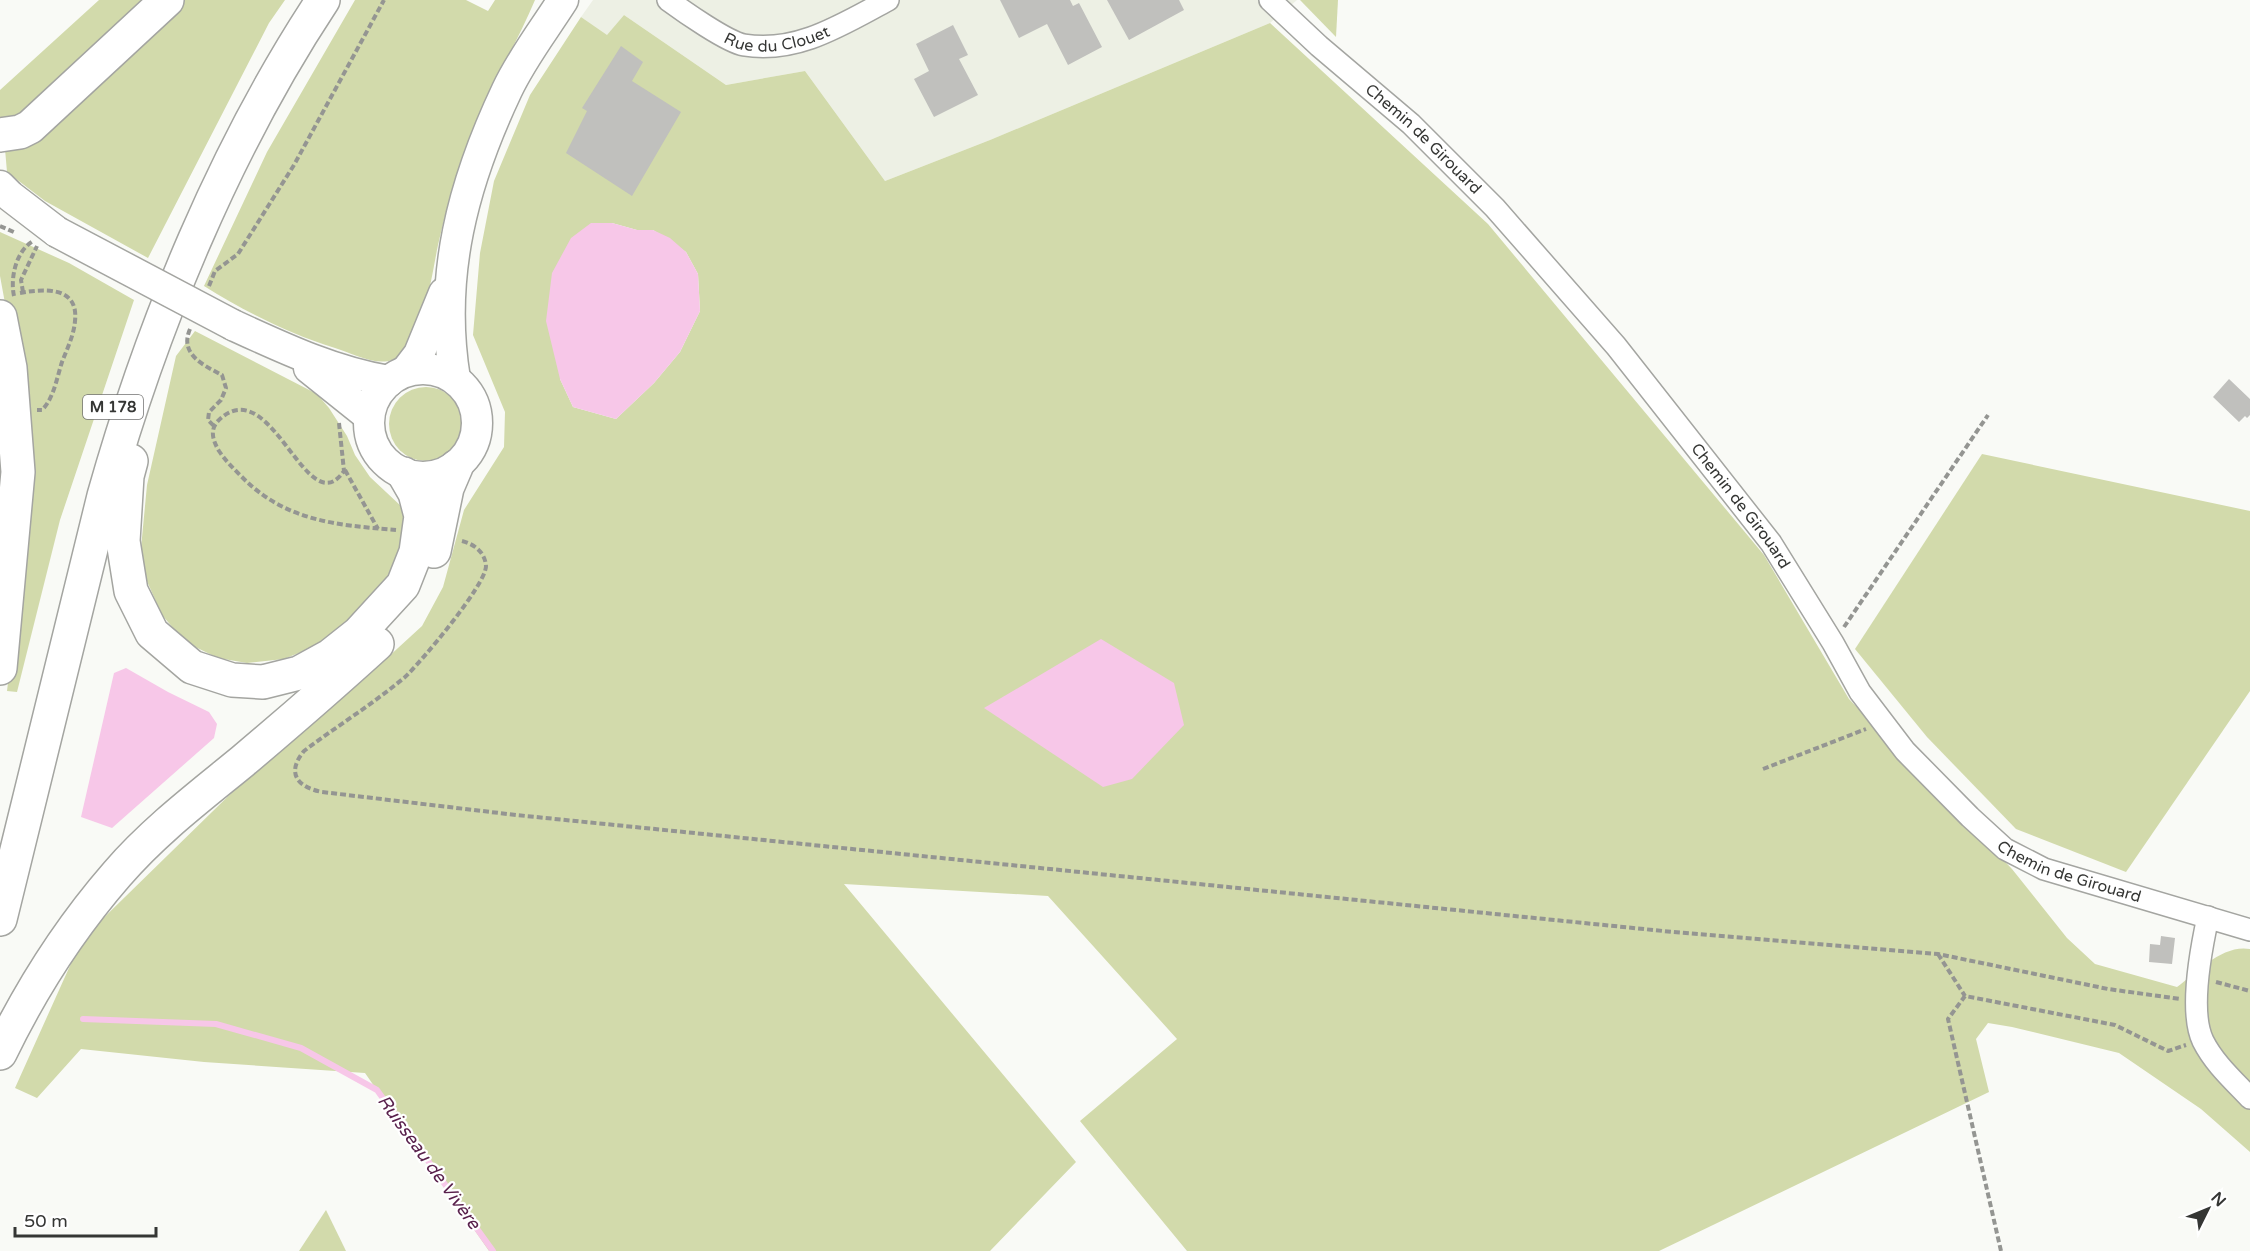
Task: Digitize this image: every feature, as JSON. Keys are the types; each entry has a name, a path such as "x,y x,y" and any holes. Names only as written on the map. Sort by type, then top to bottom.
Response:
{"main road":[{"path":"0,135 11,134 30,127 167,0"},
{"name":"M 178","path":"0,842 91,476 128,359 173,244 228,128 274,44 302,0"},
{"name":"M 178","path":"0,919 107,486 148,354 191,290 214,197 264,99 323,0"},
{"path":"0,214 282,348 358,376 398,376 423,369 440,371 455,379 467,391 475,406 478,423 476,440 468,455 456,467 440,476 422,478 404,474 390,467 372,442 369,416 379,391 398,376 419,354 441,304 450,270 458,223 478,158 508,89 534,43 563,0"},
{"path":"0,186 48,237"},
{"path":"450,270 448,303 451,356 455,379"},
{"path":"191,290 175,316 127,476 123,541 131,591 152,633 192,666 232,680 263,682 299,673 330,656 358,633 403,585 416,552 421,516 415,493 404,474"},
{"path":"0,668 18,472 10,368 15,302"},
{"path":"282,348 369,416"},
{"path":"0,1053 19,1015 73,929 117,873 186,807 322,694 393,629 421,594 432,561 447,488 456,467"}],"street":[{"name":"Rue du Clouet","path":"668,0 688,15 742,45 773,46 805,41 888,0"},
{"name":"Chemin de Girouard","path":"1270,0 1319,46 1411,123 1495,208 1616,346 1771,543 1833,643 1860,692 1905,751 1970,818 2005,849 2044,869 2250,930"},
{"path":"2208,917 2197,999 2198,1023 2202,1039 2224,1072 2250,1098"}],"path":[{"path":"191,290 238,254 294,165 384,0"},
{"path":"15,302 21,280 48,237"},
{"path":"15,302 12,275 28,244"},
{"path":"15,302 45,289 57,292 71,303 75,318 74,329 48,401 40,411 35,410 32,405"},
{"path":"192,325 187,336 189,350 201,363 222,375 226,388 221,400 209,412 208,420 214,426"},
{"path":"344,470 334,481 323,482 313,477 271,427 253,412 233,410 214,426 212,435 214,443 223,457 249,484 277,506 315,520 396,530"},
{"path":"1833,643 1988,416"},
{"path":"338,419 344,470 378,528"},
{"path":"462,541 472,544 481,553 486,563 485,572 435,646 405,677 331,731 299,758 295,772 300,782 310,790 516,814 1673,932 1938,954 2108,988 2197,999 2210,981 2250,992"},
{"path":"1763,769 1883,722"},
{"path":"1938,954 1965,996 2115,1025 2168,1051 2202,1039"},
{"path":"1965,996 1948,1019 2001,1251"}],"shaded area":[{"path":"593,0 1297,0 1270,23 990,140 885,181 805,71 726,85 624,15 607,36 581,17"},
{"path":"591,223 612,223 637,230 653,230 670,238 686,252 698,274 700,311 680,352 654,383 616,419 573,407 560,379 546,321 552,273 571,238"},
{"path":"1101,639 1174,683 1184,725 1132,779 1103,787 984,708"},
{"path":"126,668 209,712 217,724 214,738 112,828 81,817 114,673"}],"green space":[{"path":"99,0 285,0 269,23 148,258 45,201 7,172 5,149 0,133 0,90"},
{"path":"355,0 466,0 488,11 495,0 535,0 477,119 464,154 447,208 419,326 403,353 392,360 385,361 363,358 300,336 235,305 204,286 267,152"},
{"path":"1300,0 1338,0 1336,37"},
{"path":"624,15 726,85 805,71 885,181 990,140 1270,23 1488,224 1764,555 1849,699 2012,869 2067,938 2095,964 2177,987 2220,955 2240,949 2250,949 2250,1152 2201,1109 2119,1053 1988,1023 1976,1039 1989,1092 1659,1251 1187,1251 1080,1121 1177,1039 1048,896 844,884 1076,1162 990,1251 489,1251 365,1073 204,1062 81,1049 37,1098 15,1088 82,939 257,768 362,681 422,626 443,587 464,510 504,447 505,412 473,335 480,253 494,181 530,95 581,17 607,35","holes":["612,223 637,230 653,230 686,252 698,274 700,311 680,352 654,383 616,419 573,407 560,379"]},
{"path":"0,232 69,263 134,300 60,520 17,692 7,691 27,522 14,352 0,276"},
{"path":"195,331 317,394 347,436 355,455 370,477 402,507 406,526 404,552 391,582 355,619 323,643 284,659 247,663 218,658 185,642 162,615 146,579 141,548 147,485 176,356"},
{"path":"426,387 447,393 457,403 463,424 457,445 447,455 426,461 405,455 395,445 389,424 395,403 405,393"},
{"path":"1982,454 2250,511 2250,691 2126,872 2016,829 1927,737 1855,649"},
{"path":"326,1210 346,1251 299,1251"}],"building":[{"path":"1000,0 1070,0 1073,6 1079,3 1102,47 1068,65 1047,24 1019,38"},
{"path":"1107,0 1179,0 1184,10 1129,40"},
{"path":"953,25 968,55 959,59 978,95 934,117 914,79 929,71 916,44"},
{"path":"621,46 643,62 632,81 681,112 632,196 566,153 587,111 582,108"},
{"path":"2229,379 2250,399 2250,415 2247,418 2245,416 2239,422 2213,397"},
{"path":"2161,936 2175,938 2172,964 2149,962 2150,944 2160,945"}],"waterway":[{"name":"Ruisseau de Vivère","path":"83,1019 216,1024 301,1048 377,1090 493,1251"}]}
